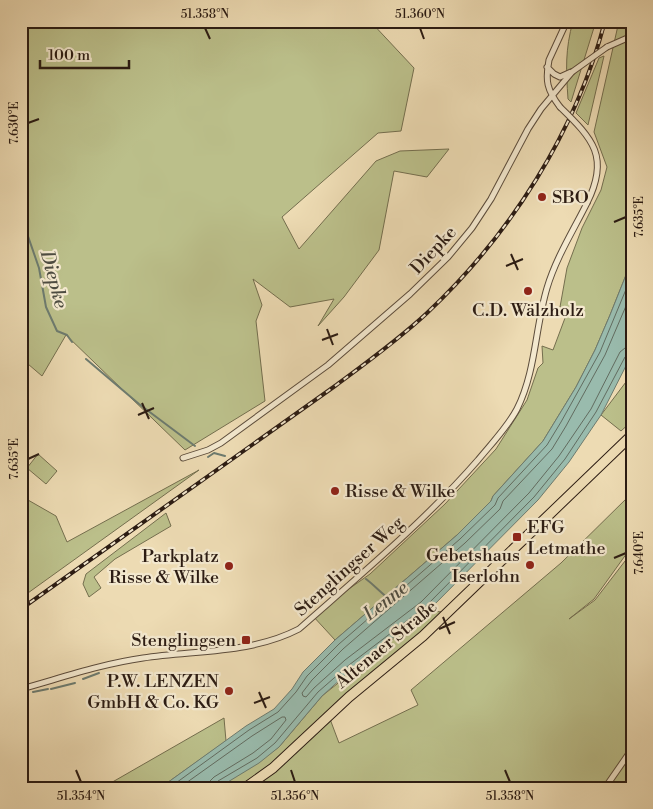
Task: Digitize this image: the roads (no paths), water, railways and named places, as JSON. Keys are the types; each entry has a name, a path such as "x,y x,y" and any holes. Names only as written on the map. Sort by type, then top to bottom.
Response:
{"main road":[{"name":"Altenaer Straße","path":"245,788 292,752 324,719 349,697 424,636 632,435"}],"street":[{"name":"Stenglingser Weg","path":"21,689 108,664 145,657 215,652 285,637 299,629 434,508 499,435 516,411 529,377 546,290 554,268 587,203 598,176 598,163 588,137 552,96 546,79 548,60 567,21"},
{"name":"Diepke","path":"183,458 213,447 290,394 328,365 410,294 448,257 477,221 491,199 528,129 572,72 608,47 632,36"},
{"path":"547,67 560,77 572,72"},
{"path":"605,788 632,750"}],"water":[{"name":"Lenne","path":"632,260 632,354 601,415 569,462 538,500 428,611 352,669 322,696 279,747 259,763 218,788 160,788 246,726 274,709 292,689 303,672 335,640 457,535 491,501 493,496 543,441 576,387 595,350"}],"waterway":[{"name":"Diepke","path":"21,216 39,268 46,307 57,331 67,335 72,342"},
{"name":"Diepke","path":"86,359 139,404 195,446"},
{"name":"Diepke","path":"208,457 214,453 225,456"},
{"name":"Diepke","path":"366,579 388,598"},
{"path":"83,679 99,673"},
{"path":"51,689 75,683"},
{"path":"33,692 48,689"}],"railway":[{"path":"21,609 358,369 416,323 457,283 512,216 558,142 577,102 605,21"}],"place":[{"name":"SBO","path":"542,197"},
{"name":"C.D. Wälzholz","path":"528,291"},
{"name":"Risse & Wilke","path":"335,491"},
{"name":"EFG Letmathe","path":"517,537"},
{"name":"Gebetshaus Iserlohn","path":"530,565"},
{"name":"Parkplatz Risse & Wilke","path":"229,566"},
{"name":"Stenglingsen","path":"246,640"},
{"name":"P.W. LENZEN GmbH & Co. KG","path":"229,691"}]}
